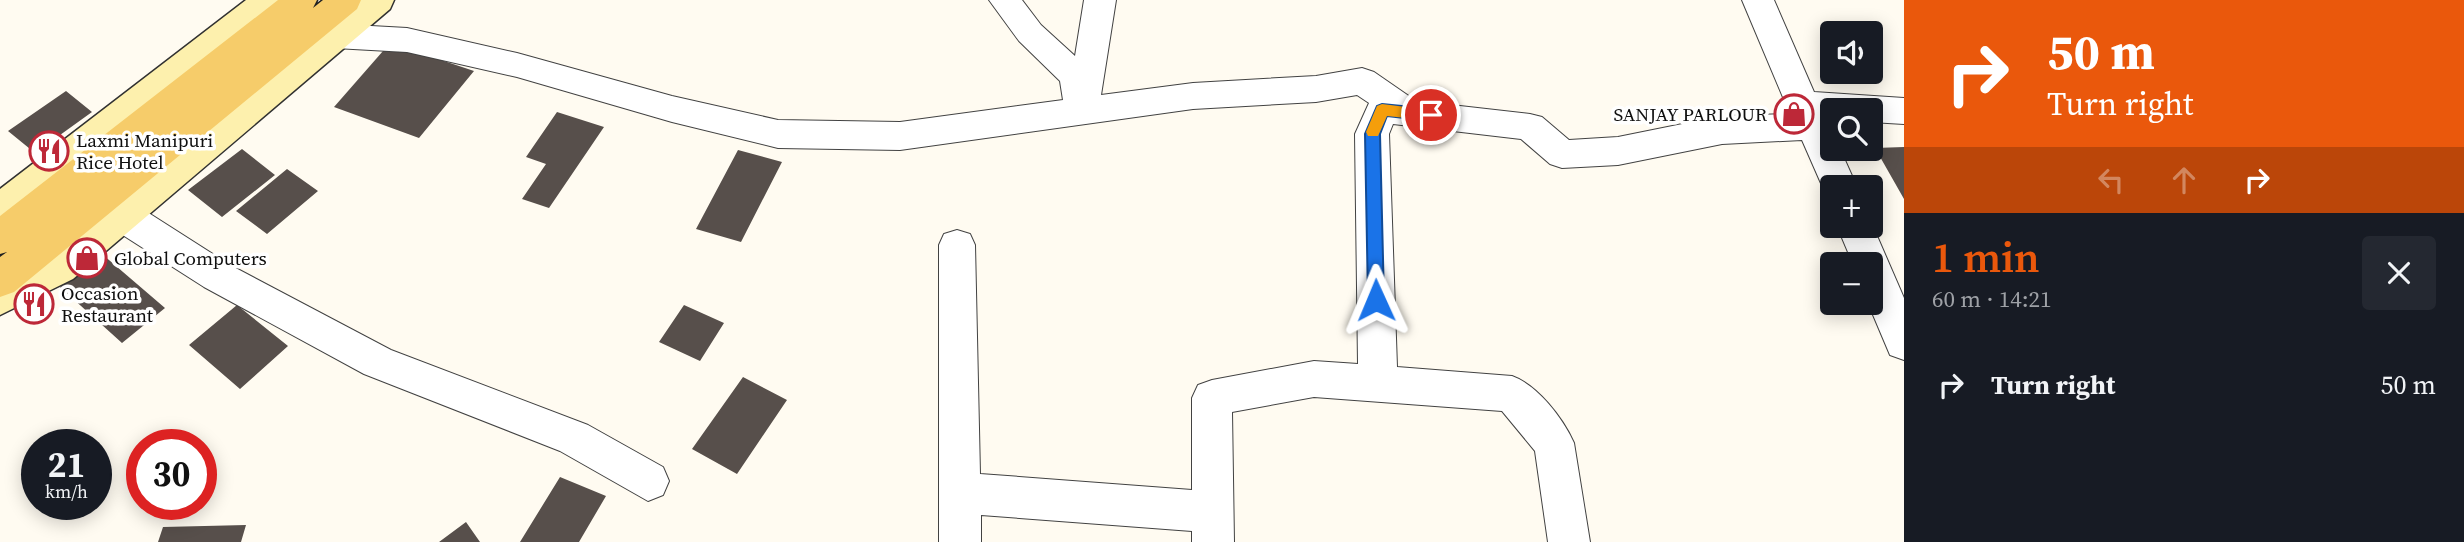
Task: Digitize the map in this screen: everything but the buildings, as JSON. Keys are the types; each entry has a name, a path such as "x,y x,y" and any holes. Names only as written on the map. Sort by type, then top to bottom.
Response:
{"main road":[{"path":"8,259 301,0"},
{"path":"8,259 345,0"}],"street":[{"path":"0,210 269,0"},
{"path":"0,298 59,267 378,0"},
{"path":"1005,0 1030,33 1075,76 1082,110"},
{"path":"1082,110 1100,0"},
{"path":"1758,0 1834,175"},
{"path":"335,36 407,40 517,65 672,109 778,134 900,136 1193,96 1316,89 1362,81 1409,113"},
{"path":"1378,384 1372,134 1382,110 1530,127 1562,153 1618,151 1808,115 1904,111"},
{"path":"120,214 217,276 378,362 574,438 648,481"},
{"path":"1860,238 1904,343"},
{"path":"957,245 960,542"},
{"path":"959,493 1213,527 1212,398 1314,379 1512,394 1554,443 1569,542"}],"slow traffic":[{"path":"1373,132 1382,110 1406,112"}],"place":[{"name":"SANJAY PARLOUR","path":"1794,114"},
{"name":"Laxmi Manipuri Rice Hotel","path":"49,151"},
{"name":"Global Computers","path":"87,258"},
{"name":"Occasion Restaurant","path":"34,304"}],"route":[{"path":"1376,300 1372,134 1382,110 1431,115"}]}
